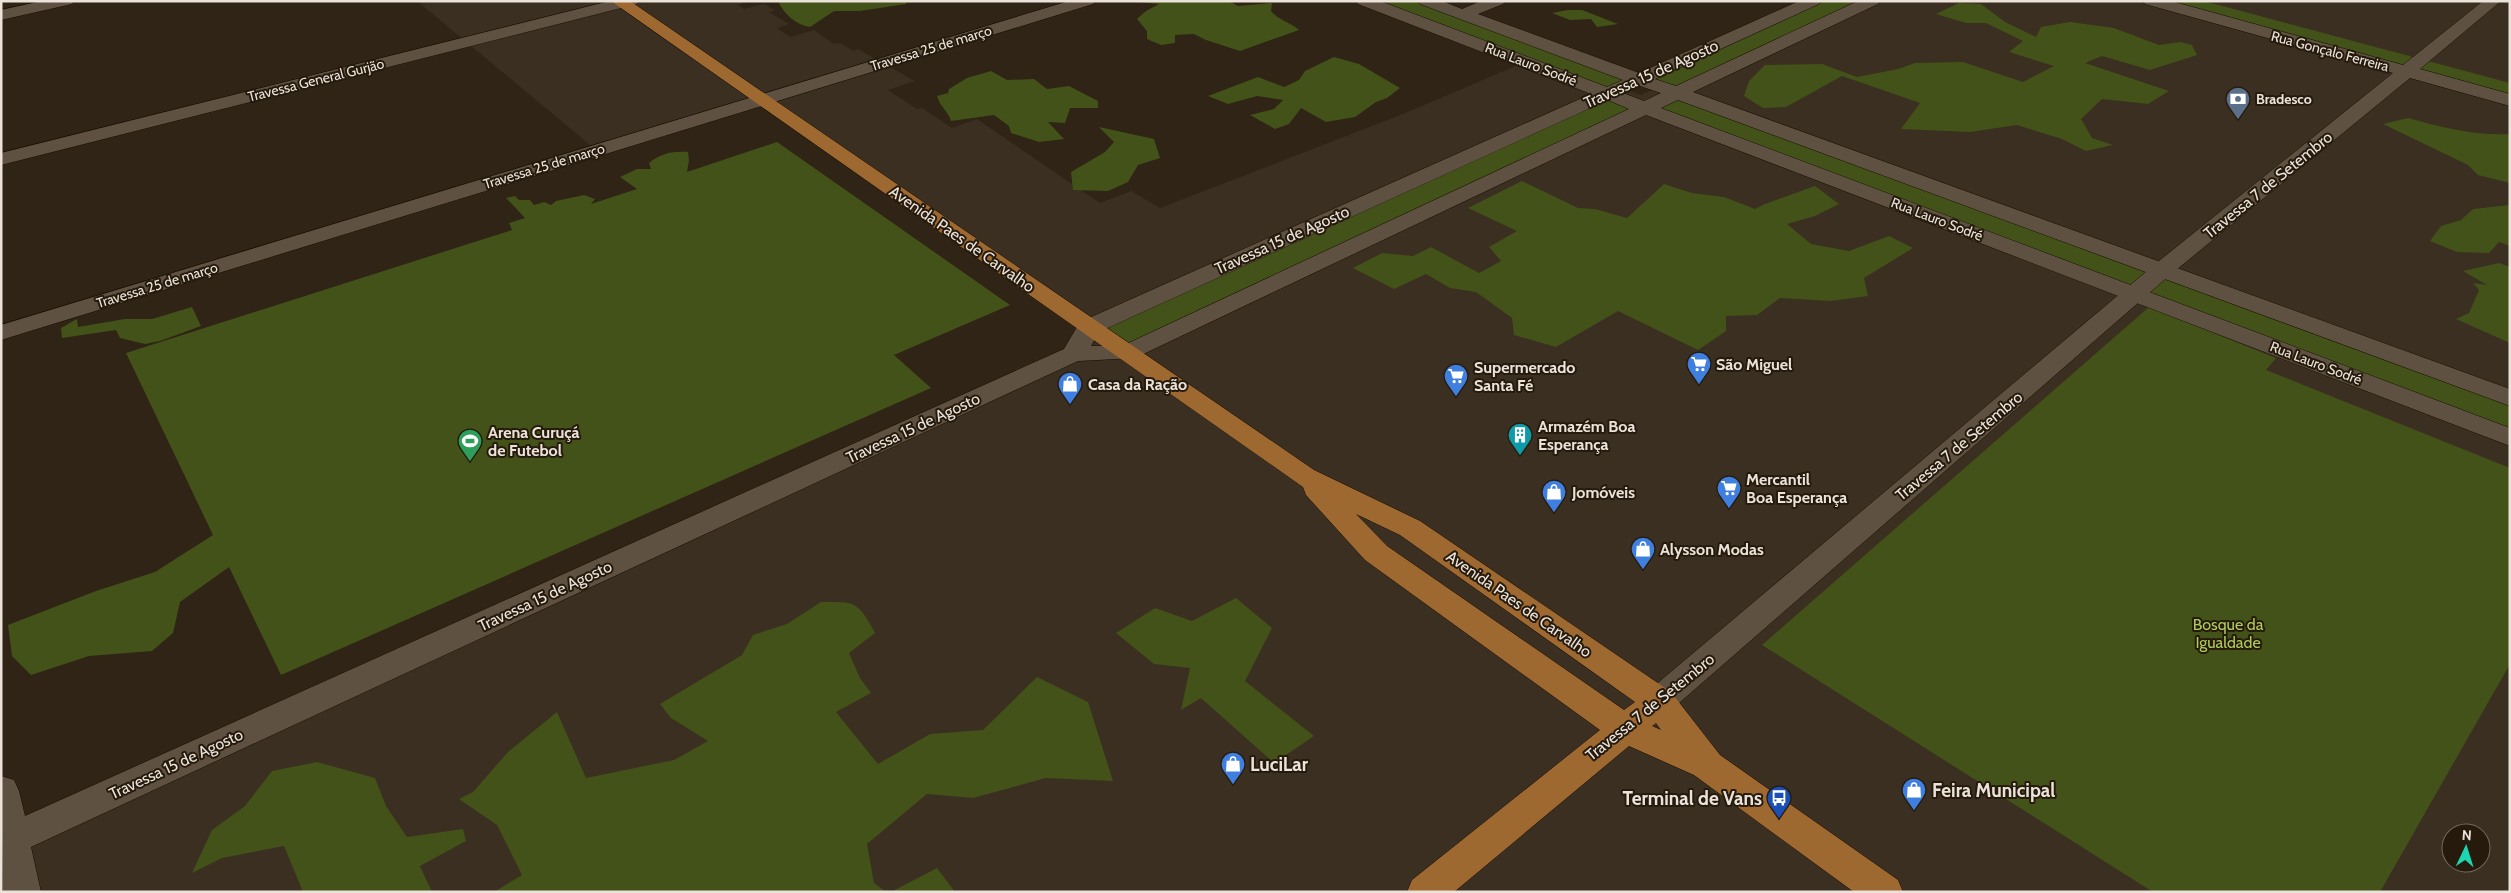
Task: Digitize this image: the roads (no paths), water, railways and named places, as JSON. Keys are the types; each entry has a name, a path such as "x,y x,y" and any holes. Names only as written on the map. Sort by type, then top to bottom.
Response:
{"main road":[{"name":"Avenida Paes de Carvalho","path":"624,2 761,100 1304,476 1410,528 1659,701 1707,765"},
{"name":"Avenida Paes de Carvalho","path":"1304,476 1376,553 1623,728 1707,765 1884,892"},
{"name":"Travessa 7 de Setembro","path":"1426,892 1623,728 1659,701"}],"street":[{"path":"1,15 66,1"},
{"name":"Travessa 25 de março","path":"1,333 1087,1"},
{"name":"Rua Lauro Sodré","path":"1364,1 2137,294 2510,438"},
{"name":"Rua Lauro Sodré","path":"1426,1 2510,398"},
{"path":"1463,14 1497,1"},
{"name":"Travessa 15 de Agosto","path":"1089,326 1813,1"},
{"name":"Travessa 15 de Agosto","path":"1126,353 1872,1"},
{"name":"Rua Gonçalo Ferreira","path":"2151,1 2415,66 2510,83"},
{"name":"Rua Gonçalo Ferreira","path":"2204,1 2415,66 2510,100"},
{"name":"Travessa 7 de Setembro","path":"1659,701 2137,294 2162,270 2493,1"},
{"name":"Travessa General Gurjão","path":"1,160 624,2"},
{"path":"1089,326 1074,354 1126,353"},
{"name":"Travessa 15 de Agosto","path":"6,842 1074,354"},
{"path":"1,791 6,842 22,892"}],"place":[{"name":"Bradesco","path":"2238,120"},
{"name":"São Miguel","path":"1699,385"},
{"name":"Supermercado Santa Fé","path":"1456,397"},
{"name":"Casa da Ração","path":"1070,405"},
{"name":"Armazém Boa Esperança","path":"1520,456"},
{"name":"Arena Curuçá de Futebol","path":"470,462"},
{"name":"Mercantil Boa Esperança","path":"1729,509"},
{"name":"Jomóveis","path":"1554,513"},
{"name":"Alysson Modas","path":"1643,570"},
{"name":"LuciLar","path":"1233,785"},
{"name":"Feira Municipal","path":"1914,811"},
{"name":"Terminal de Vans","path":"1779,819"}],"park label":[{"name":"Bosque da Igualdade","path":"2228,633"}]}
